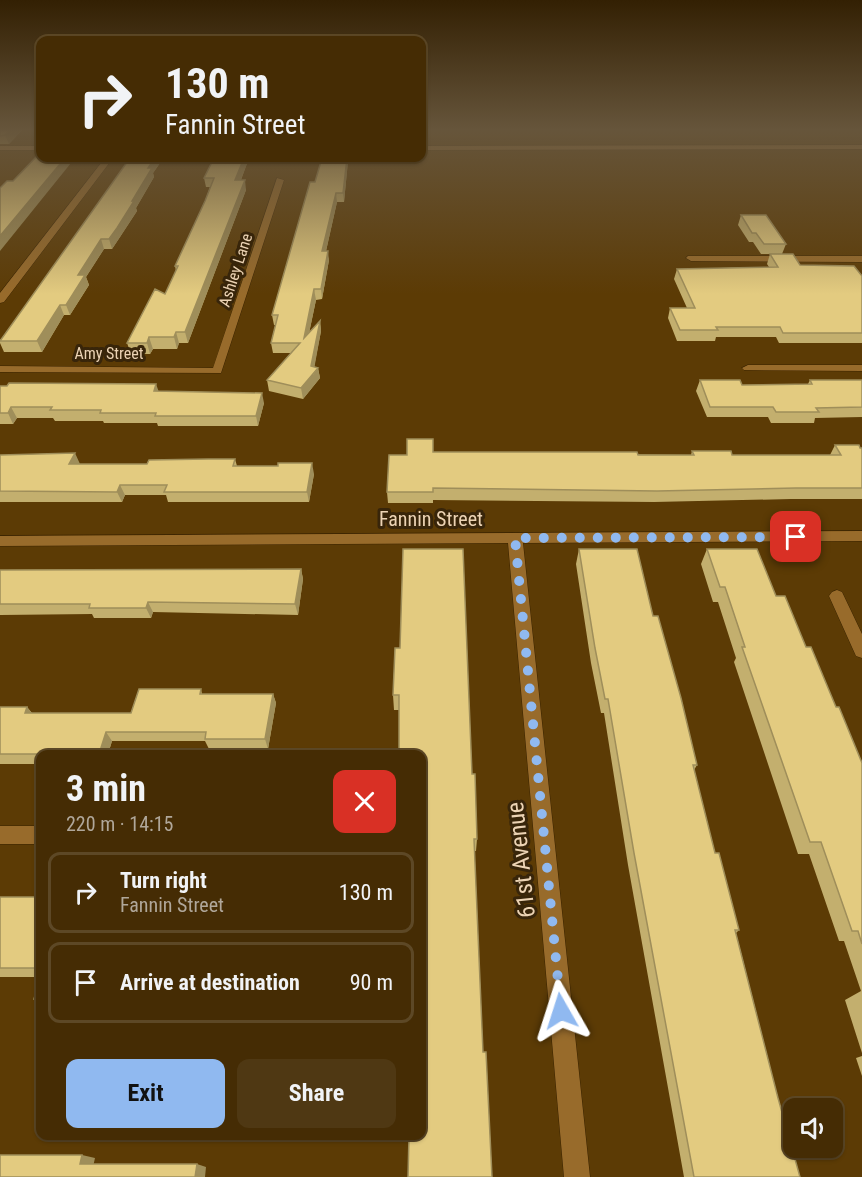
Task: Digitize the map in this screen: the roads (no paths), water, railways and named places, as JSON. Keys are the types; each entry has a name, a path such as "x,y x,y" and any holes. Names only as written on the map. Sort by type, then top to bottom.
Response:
{"street":[{"path":"0,300 89,184"},
{"name":"Ashley Lane","path":"218,370 279,184"},
{"path":"691,258 862,258"},
{"path":"748,368 862,368"},
{"name":"Amy Street","path":"0,369 218,370"},
{"name":"Fannin Street","path":"0,541 862,536"},
{"name":"61st Avenue","path":"515,538 577,1177"},
{"path":"837,596 862,651"},
{"path":"0,835 36,835"}]}
